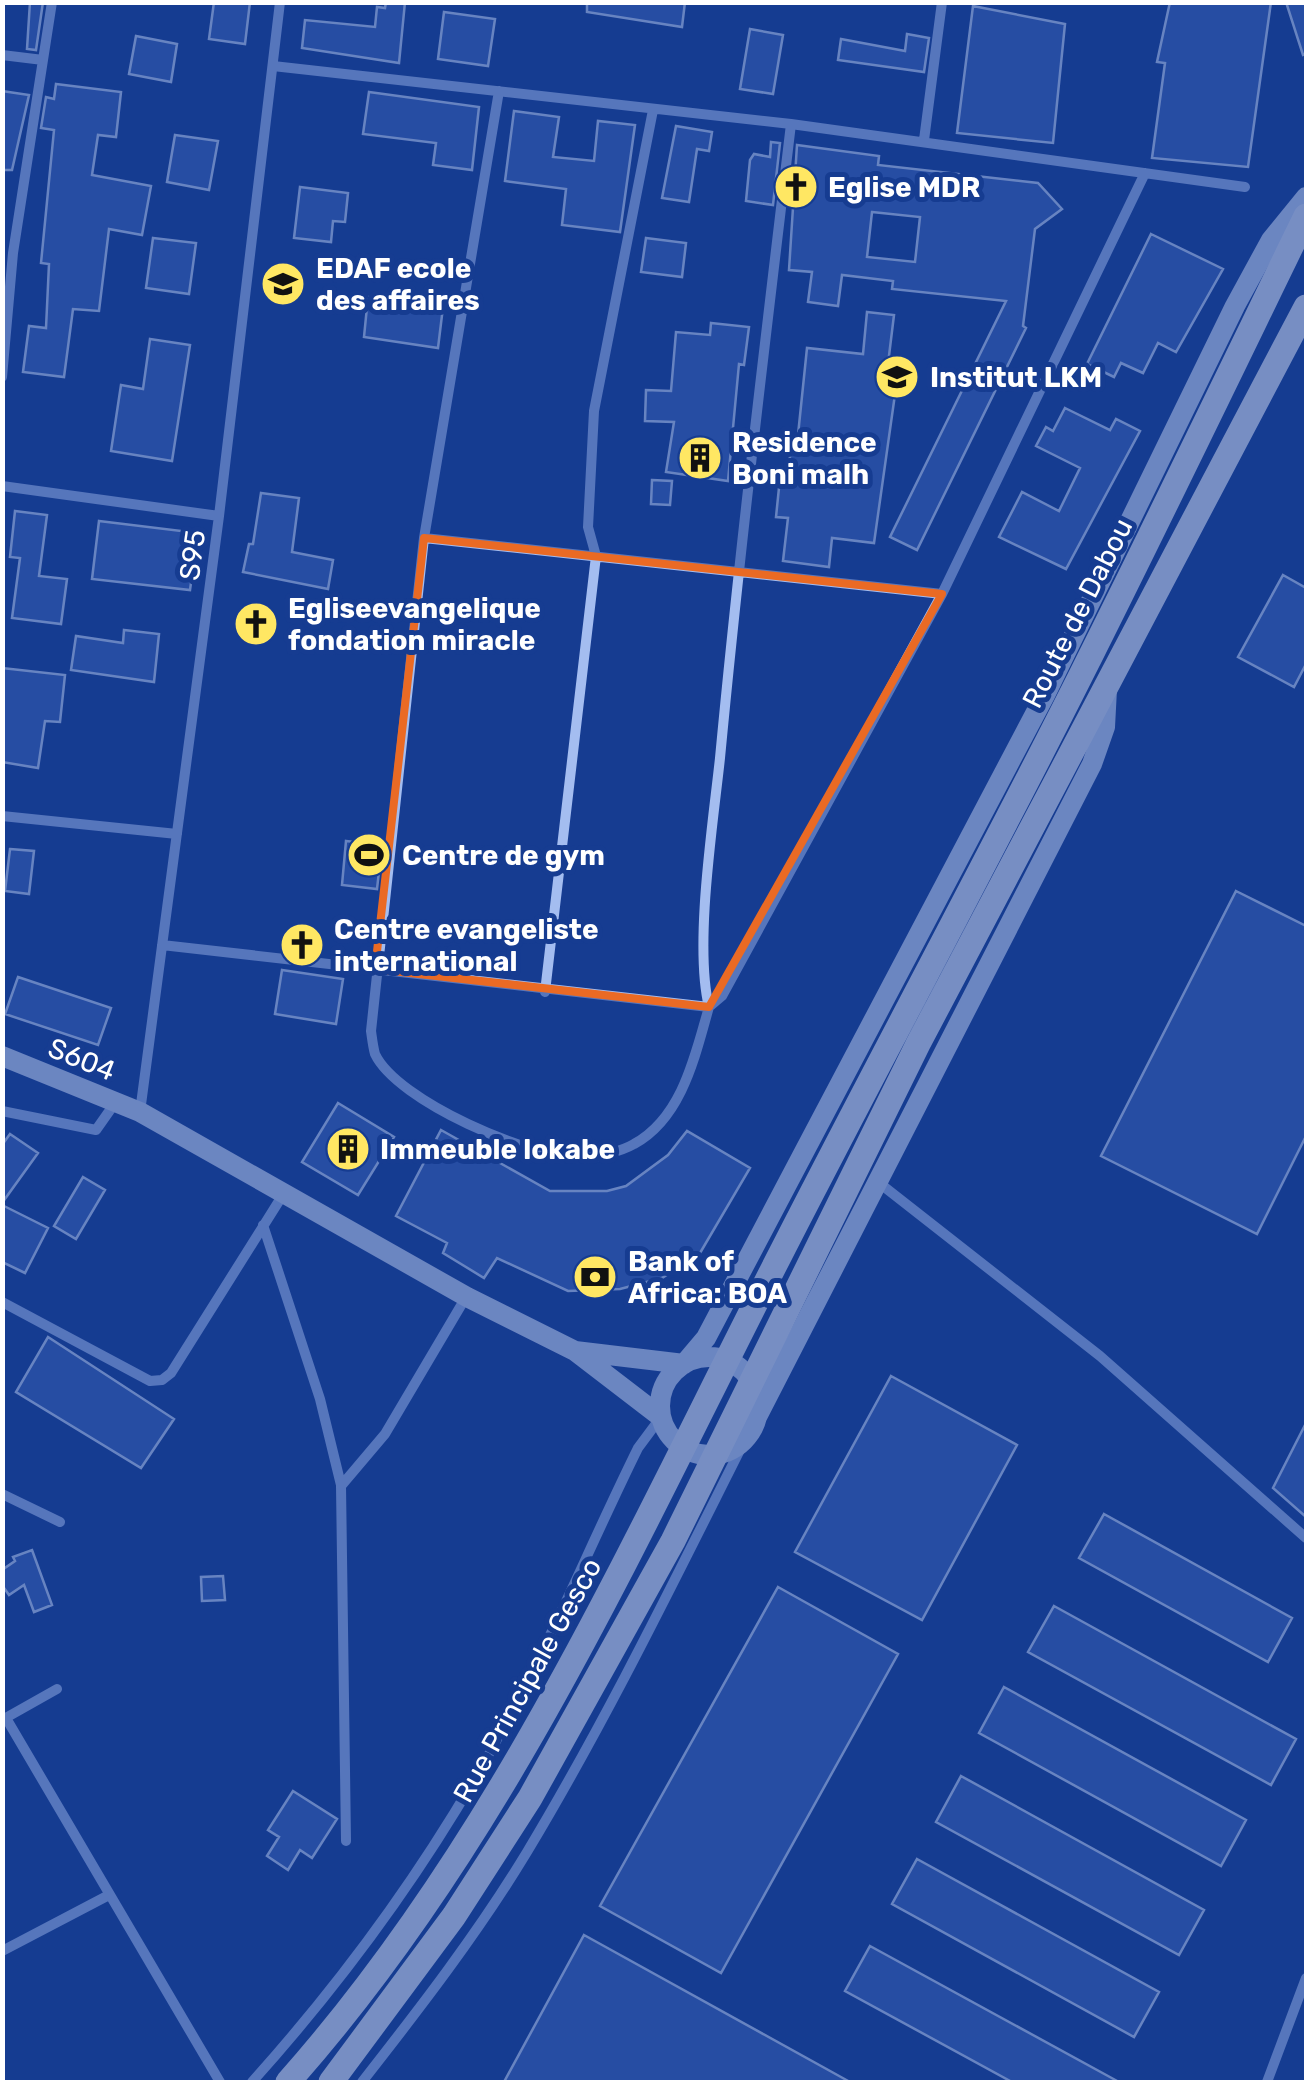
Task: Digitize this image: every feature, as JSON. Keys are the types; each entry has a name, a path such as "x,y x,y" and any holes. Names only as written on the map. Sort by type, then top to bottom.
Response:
{"main road":[{"name":"Route de Dabou","path":"769,1276 1078,680 1306,216"},
{"path":"1106,689 1306,307"},
{"name":"Rue Principale Gesco","path":"331,2082 454,1916 530,1798 672,1541 918,1044 1106,689"},
{"name":"Rue Principale Gesco","path":"288,2082 357,2000 470,1842 646,1527 769,1276"}],"street":[{"path":"2,377 8,252 52,2"},
{"name":"S95","path":"140,1112 220,516 280,2"},
{"path":"924,140 942,2"},
{"path":"2,55 44,60"},
{"path":"273,66 924,140 1245,187"},
{"path":"499,92 424,538 371,1031 376,1054 394,1078 438,1107 526,1150 584,1159 634,1144 672,1111 709,1007 703,972 737,570 791,124"},
{"path":"545,992 596,556 588,527 594,411 653,110"},
{"path":"162,945 375,968 545,992 709,1007 722,996 942,594 1145,173"},
{"path":"745,1440 719,1454 689,1451 666,1431 661,1416 664,1386 706,1338 1044,694 1235,306 1271,240 1306,196"},
{"path":"2,486 220,516"},
{"path":"424,538 942,594"},
{"path":"362,2082 448,1970 525,1856 596,1733 1092,764 1105,726 1106,689"},
{"path":"2,816 177,834"},
{"name":"S604","path":"2,1056 140,1112 466,1296 574,1351"},
{"path":"2,1111 96,1130 116,1102"},
{"path":"877,1181 1100,1356 1306,1538"},
{"path":"2,1302 150,1380 162,1380 171,1373 284,1192"},
{"path":"264,1225 320,1399 341,1486 346,1841"},
{"path":"341,1486 385,1434 466,1296"},
{"path":"574,1351 684,1364 699,1358 731,1362 754,1385 758,1416"},
{"path":"574,1351 661,1416"},
{"path":"252,2082 313,2014 464,1798 507,1721 638,1448 661,1416"},
{"path":"2,1494 60,1522"},
{"path":"58,1689 4,1719 220,2082"},
{"path":"2,1951 109,1896"},
{"path":"1267,2082 1306,1978"}],"highlighted area":[{"path":"424,538 942,594 709,1007 375,969"}],"building":[{"path":"30,2 43,2 36,50 27,49"},
{"path":"214,2 250,2 245,44 209,39"},
{"path":"386,2 405,2 399,63 302,48 305,20 375,27 377,7 385,8"},
{"path":"587,2 685,2 682,27 587,12"},
{"path":"1170,2 1271,2 1248,167 1152,158 1165,63 1157,62"},
{"path":"1286,2 1306,2 1306,54 1303,55"},
{"path":"973,6 1065,24 1053,143 957,133"},
{"path":"444,12 495,19 488,66 438,59"},
{"path":"750,29 783,35 773,94 740,89"},
{"path":"907,34 929,38 924,72 838,60 841,39 905,51"},
{"path":"136,36 177,44 171,82 129,74"},
{"path":"56,84 121,92 116,137 98,135 92,175 151,186 142,235 109,229 99,311 73,309 64,377 23,372 29,326 46,328 49,264 41,263 54,130 41,128 46,97 54,99"},
{"path":"2,91 29,95 12,170 2,170"},
{"path":"369,92 479,107 472,170 433,165 436,143 363,134"},
{"path":"514,111 559,117 553,157 594,161 598,121 635,125 620,232 562,225 566,189 505,181"},
{"path":"676,126 712,132 709,151 697,149 689,202 662,198"},
{"path":"175,135 218,141 209,190 167,182"},
{"path":"771,142 780,143 773,205 746,201 750,160 754,154 770,157"},
{"path":"797,145 879,156 878,165 1038,183 1062,209 1035,229 1023,326 1026,328 917,550 890,537 1006,301 892,289 893,281 842,275 838,306 808,302 812,272 789,270","holes":["872,212 920,217 915,262 867,257"]},
{"path":"300,187 348,193 345,222 333,221 331,242 294,238"},
{"path":"1151,234 1223,269 1176,352 1158,343 1143,373 1121,363 1114,377 1087,364"},
{"path":"153,238 196,243 189,294 146,288"},
{"path":"646,238 686,243 682,277 641,272"},
{"path":"368,297 443,307 438,348 364,337"},
{"path":"867,312 894,315 888,364 899,366 874,543 832,538 829,567 783,561 788,518 776,517 780,478 787,479 793,434 798,435 807,348 863,354"},
{"path":"711,323 749,327 744,365 739,364 728,481 666,472 674,422 645,421 646,390 671,391 676,332 710,335"},
{"path":"150,339 190,345 172,461 111,451 121,385 143,389"},
{"path":"1065,408 1110,430 1116,419 1140,431 1066,569 999,537 1022,492 1059,511 1080,468 1036,446 1046,427 1053,431"},
{"path":"652,480 672,481 670,505 651,504"},
{"path":"261,493 299,498 292,552 333,560 328,589 243,572 249,544 253,544"},
{"path":"15,511 47,515 39,576 67,579 61,624 12,618 20,558 10,557"},
{"path":"99,521 198,533 190,590 92,579"},
{"path":"1283,575 1306,588 1306,664 1294,687 1238,657"},
{"path":"124,630 159,634 154,682 71,670 76,636 123,643"},
{"path":"2,668 65,675 60,722 45,721 38,768 2,762"},
{"path":"346,841 382,845 377,889 342,885"},
{"path":"10,849 34,851 29,894 5,891"},
{"path":"1236,891 1306,926 1306,1136 1257,1234 1101,1156"},
{"path":"282,970 343,979 336,1024 275,1014"},
{"path":"18,977 111,1008 98,1045 5,1014"},
{"name":"Immeuble lokabe","path":"338,1103 394,1137 358,1195 302,1162"},
{"path":"441,1130 550,1191 607,1191 626,1186 668,1155 687,1131 750,1168 700,1253 662,1278 620,1289 568,1291 497,1258 484,1278 443,1253 447,1243 396,1216"},
{"path":"10,1134 38,1153 2,1203 2,1145"},
{"path":"83,1177 105,1190 76,1239 54,1226"},
{"path":"2,1205 48,1228 25,1273 2,1262"},
{"path":"48,1337 174,1419 141,1468 16,1392"},
{"path":"891,1376 1017,1445 922,1620 795,1552"},
{"path":"1306,1423 1306,1517 1273,1488"},
{"path":"1104,1514 1292,1618 1268,1662 1079,1558"},
{"path":"32,1550 52,1605 34,1612 24,1585 9,1595 2,1585 2,1570 15,1561 13,1557"},
{"path":"223,1576 225,1600 202,1601 201,1577"},
{"path":"778,1587 898,1654 721,1973 600,1906"},
{"path":"1054,1606 1296,1739 1271,1785 1028,1652"},
{"path":"1004,1687 1246,1820 1221,1866 979,1733"},
{"path":"961,1776 1204,1910 1179,1955 936,1822"},
{"path":"293,1791 337,1819 312,1858 300,1850 288,1870 267,1856 279,1837 268,1830"},
{"path":"917,1859 1159,1992 1134,2037 892,1904"},
{"path":"584,1935 850,2082 504,2082"},
{"path":"870,1946 1119,2082 1012,2082 845,1991"}],"place":[{"name":"Eglise MDR","path":"796,187"},
{"name":"EDAF ecole des affaires","path":"283,284"},
{"name":"Institut LKM","path":"897,377"},
{"name":"Residence Boni malh","path":"700,458"},
{"name":"Egliseevangelique fondation miracle","path":"256,624"},
{"name":"Centre de gym","path":"369,855"},
{"name":"Centre evangeliste international","path":"302,945"},
{"name":"Immeuble lokabe","path":"348,1149"},
{"name":"Bank of Africa: BOA","path":"595,1277"}]}
